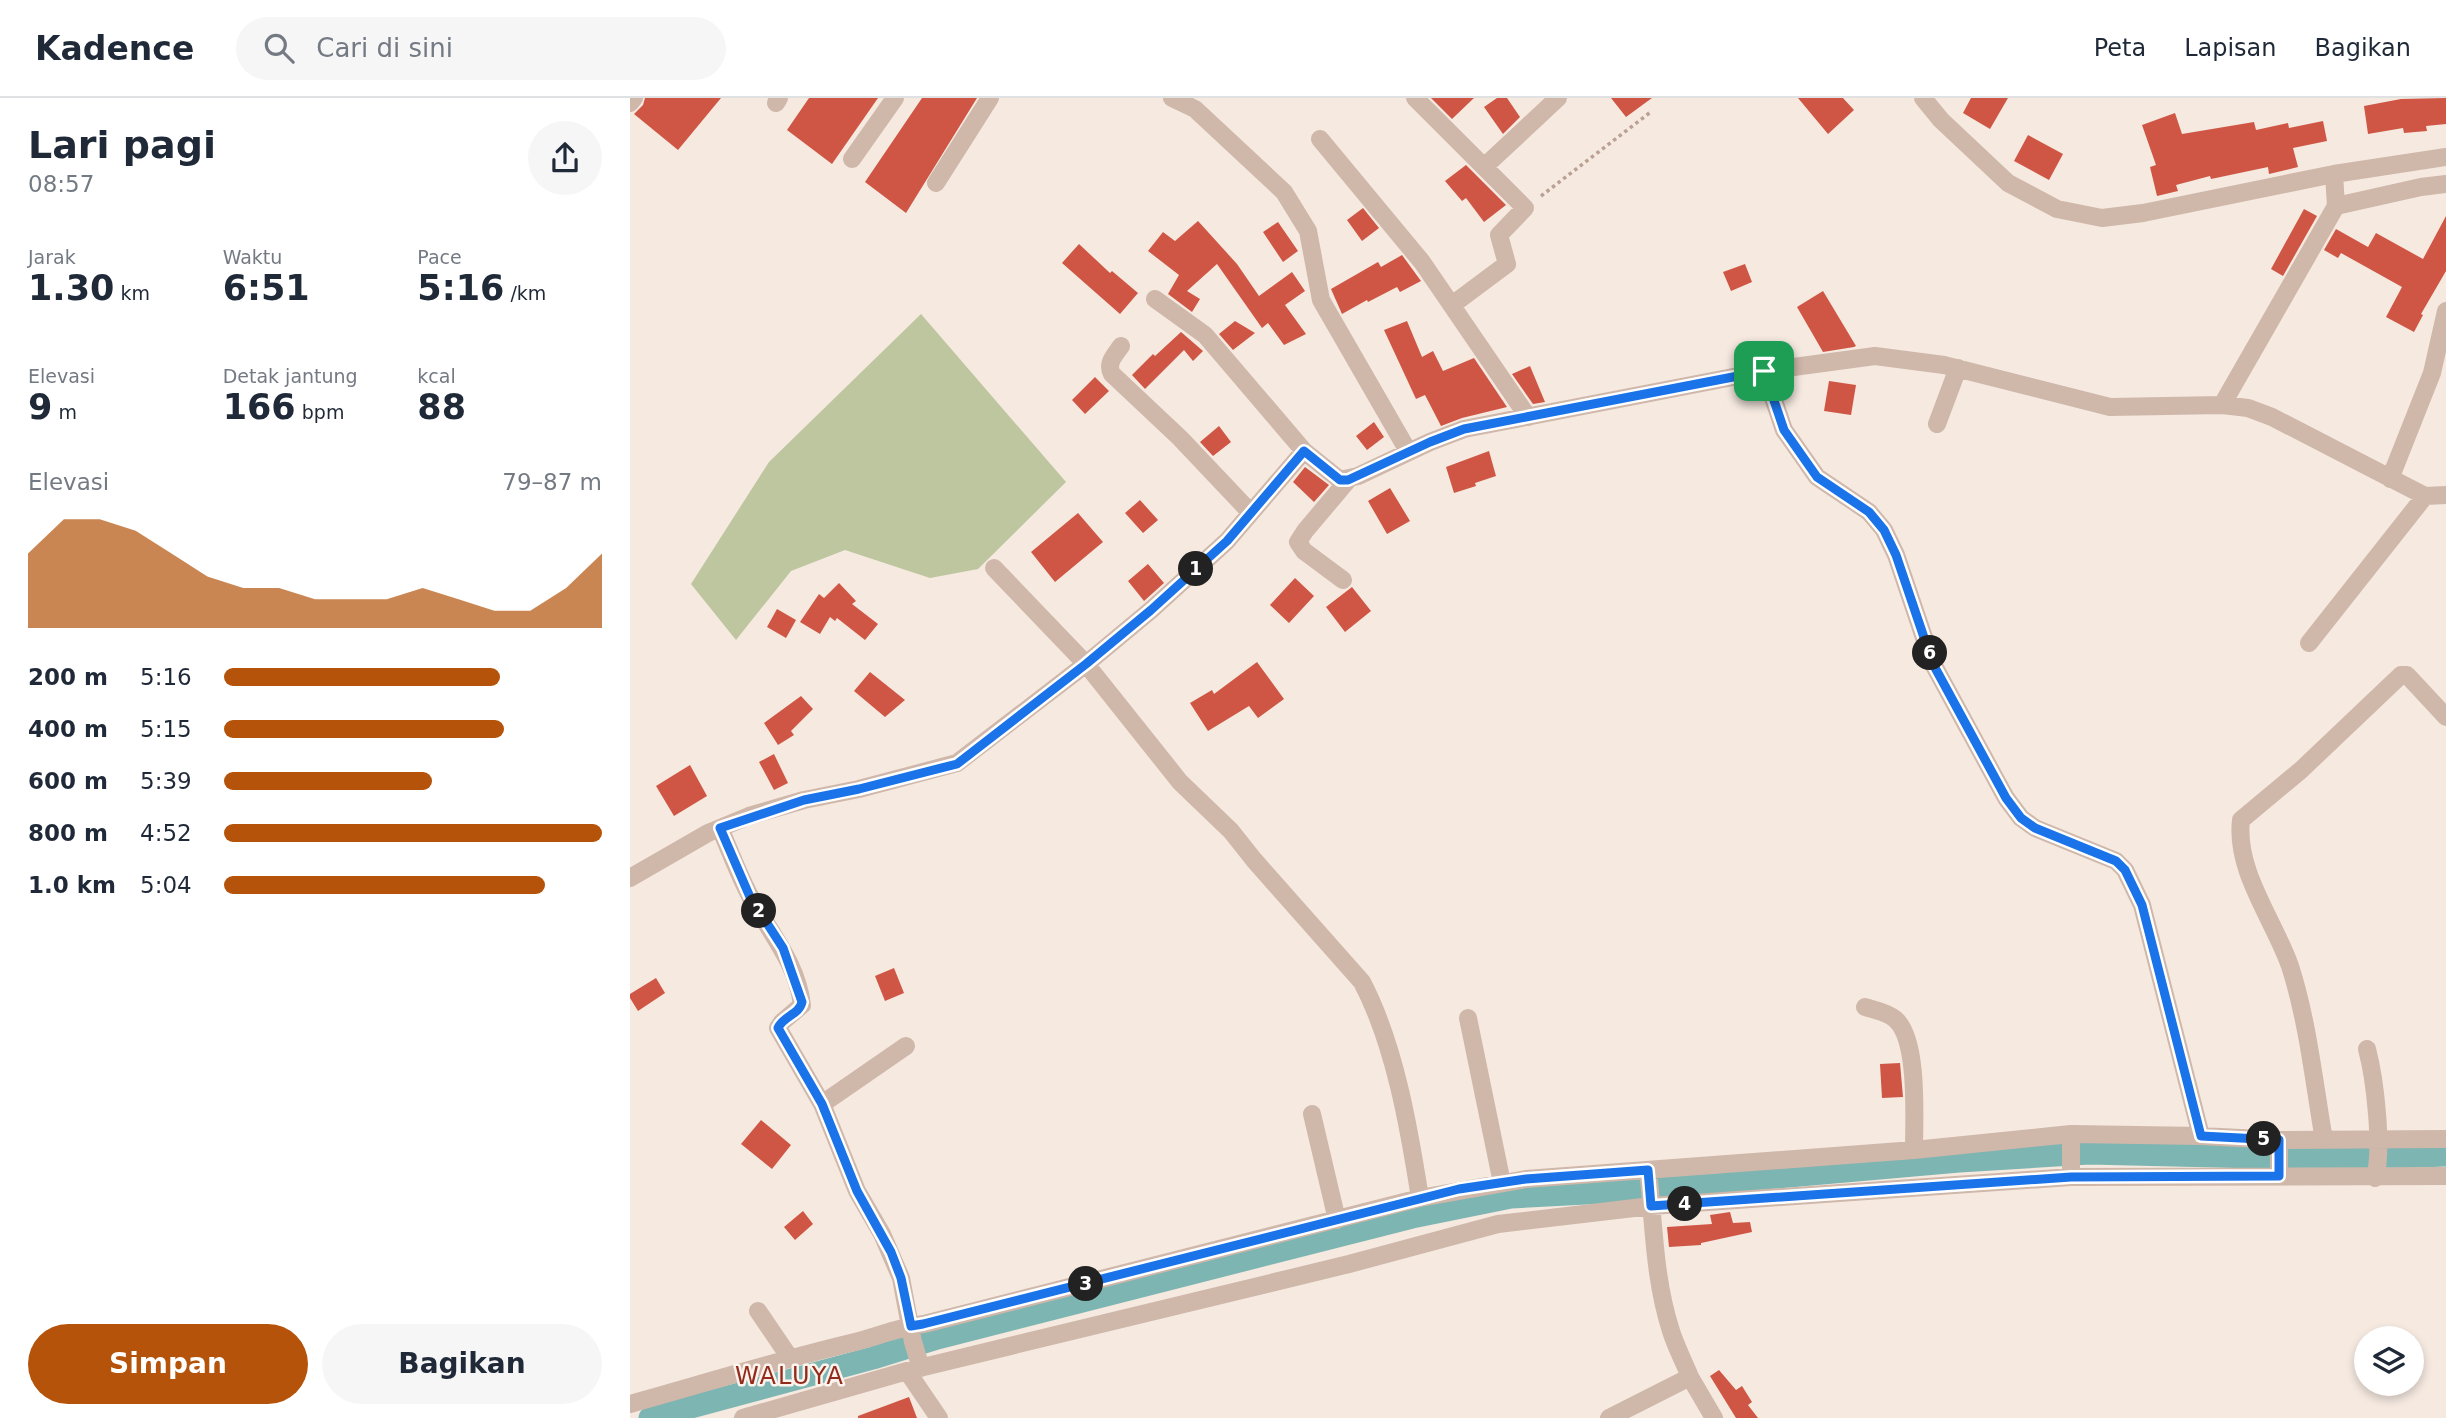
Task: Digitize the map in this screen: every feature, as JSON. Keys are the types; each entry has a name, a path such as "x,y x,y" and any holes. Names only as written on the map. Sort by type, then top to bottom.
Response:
{"street":[{"path":"630,103 634,98"},
{"path":"852,159 895,98"},
{"path":"936,183 990,98"},
{"path":"1172,98 1195,108 1284,192 1308,231 1321,300 1408,451"},
{"path":"1415,98 1525,208 1499,235 1507,264 1452,305"},
{"path":"1484,167 1558,98"},
{"path":"1923,98 1941,120 2008,183 2057,209 2102,218 2335,190 2420,175 2446,157"},
{"path":"1320,139 1422,262 1528,417"},
{"path":"2335,190 2420,175 2446,184"},
{"path":"2222,405 2335,190"},
{"path":"1155,299 1205,335 1304,451 1340,480 1348,480"},
{"path":"2390,479 2432,373 2446,311"},
{"path":"1121,346 1111,361 1112,374 1180,438 1250,512"},
{"path":"1343,580 1304,551 1298,542 1301,536 1348,480 1408,451 1464,429 1764,371 1875,356 1958,368 2110,407 2222,405 2248,408 2272,417 2425,496 2446,495"},
{"path":"1937,424 1958,368"},
{"path":"1764,371 1784,430 1812,471 1840,494 1869,512 1884,530 1896,555 1933,664 2006,798 2021,818 2035,828 2116,861 2125,870 2142,905 2201,1136"},
{"path":"630,878 720,828 804,800 957,764 1151,610 1217,549 1304,451"},
{"path":"2309,643 2425,496"},
{"path":"994,568 1086,664 1180,782 1231,831 1362,982 1372,1001 1401,1093 1420,1198"},
{"path":"2324,1140 2290,967 2249,871 2239,835 2241,820 2301,770 2401,675 2407,675 2446,717"},
{"path":"720,828 750,897 783,948 791,967 802,1005 782,1021 778,1028 822,1104 857,1191 891,1252 901,1278 916,1367 939,1418"},
{"path":"1865,1007 1896,1019 1907,1038 1913,1069 1914,1150"},
{"path":"1468,1018 1502,1183"},
{"path":"822,1104 906,1046"},
{"path":"2367,1049 2373,1076 2377,1160"},
{"path":"1312,1114 1337,1220"},
{"path":"630,1404 790,1358 878,1336 912,1334 923,1324 1420,1198 1526,1179 1649,1174 1914,1150 2071,1140 2201,1136 2279,1160 2324,1140 2377,1160 2446,1176"},
{"path":"743,1418 916,1367 1349,1264 1498,1224 1651,1202 2279,1160 2377,1160 2446,1139"},
{"path":"2071,1140 2071,1173"},
{"path":"1649,1174 1655,1251 1671,1331 1690,1377 1714,1418"},
{"path":"758,1311 790,1358"},
{"path":"1609,1418 1690,1377"}],"path":[{"path":"1525,208 1652,111"}],"green space":[{"path":"921,314 1066,482 978,569 930,578 845,550 791,571 736,640 691,584 769,462"}],"building":[{"path":"645,98 721,98 678,150 634,114 643,105"},
{"path":"809,98 878,98 832,164 787,130"},
{"path":"922,98 977,98 906,213 865,182"},
{"path":"1431,98 1474,98 1452,119"},
{"path":"1497,98 1507,98 1520,117 1503,134 1484,107"},
{"path":"1611,98 1652,98 1626,117"},
{"path":"1798,98 1843,98 1854,110 1828,134"},
{"path":"1971,98 2008,98 1990,129 1963,113"},
{"path":"2446,98 2446,124 2426,126 2427,131 2404,133 2403,128 2368,134 2364,106 2401,99"},
{"path":"2175,113 2182,134 2254,122 2256,130 2288,123 2289,128 2323,121 2327,141 2293,148 2298,167 2269,174 2268,167 2211,179 2210,176 2176,185 2178,191 2157,196 2150,167 2156,165 2142,125"},
{"path":"2028,135 2063,154 2049,180 2014,161"},
{"path":"1466,165 1506,205 1484,222 1466,198 1462,201 1445,181"},
{"path":"1363,208 1379,228 1362,241 1347,220"},
{"path":"2304,209 2317,216 2283,276 2271,269"},
{"path":"2446,216 2446,271 2421,314 2423,315 2414,332 2386,317 2402,287 2341,253 2338,258 2324,250 2336,229 2368,247 2376,233 2423,259"},
{"path":"1198,221 1237,264 1259,296 1292,272 1305,291 1285,305 1306,334 1284,345 1268,323 1262,328 1217,264 1187,291 1200,299 1192,312 1168,294 1179,275 1148,251 1163,232 1175,241"},
{"path":"1278,222 1298,251 1283,262 1263,232"},
{"path":"1079,244 1110,273 1112,271 1138,293 1120,314 1062,263"},
{"path":"1402,255 1421,281 1400,292 1397,287 1342,314 1331,289 1378,262 1381,267"},
{"path":"1745,264 1752,282 1731,291 1723,272"},
{"path":"1823,291 1856,346 1823,352 1797,307"},
{"path":"1235,321 1255,333 1233,350 1219,334"},
{"path":"1407,321 1422,357 1433,351 1443,371 1474,358 1507,407 1441,426 1425,395 1416,399 1384,330"},
{"path":"1181,332 1203,351 1193,361 1184,350 1145,389 1132,375"},
{"path":"1530,366 1545,402 1533,404 1512,374"},
{"path":"1095,377 1109,391 1085,414 1072,400"},
{"path":"1829,381 1856,385 1851,415 1824,411"},
{"path":"1374,422 1384,437 1367,450 1356,436"},
{"path":"1219,426 1231,442 1213,456 1200,442"},
{"path":"1489,451 1496,476 1454,493 1446,467"},
{"path":"1305,467 1329,485 1314,502 1293,482"},
{"path":"1390,488 1410,521 1387,534 1368,501"},
{"path":"1140,500 1158,520 1143,533 1125,513"},
{"path":"1078,513 1103,542 1055,582 1031,552"},
{"path":"1148,564 1164,583 1144,601 1128,581"},
{"path":"1295,578 1314,596 1289,623 1270,605"},
{"path":"839,583 856,601 852,604 878,624 865,640 837,618 835,621 830,617 820,634 800,622 819,594 824,598"},
{"path":"1352,587 1371,611 1345,632 1326,607"},
{"path":"777,609 796,620 786,638 767,627"},
{"path":"1257,662 1284,699 1258,718 1249,706 1208,731 1190,703 1212,690 1214,694"},
{"path":"870,672 905,700 885,717 854,691"},
{"path":"801,696 813,709 791,731 794,735 778,745 764,723"},
{"path":"774,754 788,783 774,790 759,762"},
{"path":"690,765 707,796 674,816 656,786"},
{"path":"894,968 904,993 885,1001 875,976"},
{"path":"656,978 665,993 638,1011 630,994"},
{"path":"1900,1063 1903,1097 1882,1098 1880,1064"},
{"path":"761,1120 791,1145 772,1169 741,1144"},
{"path":"803,1211 813,1224 795,1240 784,1227"},
{"path":"1730,1212 1733,1223 1750,1222 1752,1232 1701,1245 1669,1247 1667,1227 1712,1224 1710,1215"},
{"path":"1719,1370 1736,1390 1742,1386 1752,1402 1748,1405 1758,1418 1736,1418 1710,1376"},
{"path":"909,1397 917,1418 858,1418 858,1416"}],"waterway":[{"path":"650,1418 937,1338 1412,1217 1511,1197 1605,1192 1959,1161 2089,1153 2336,1159 2446,1155"}],"district":[{"name":"WALUYA","path":"790,1376"}],"route":[{"path":"1764,371 1784,430 1817,477 1869,512 1884,530 1896,555 1933,664 2006,798 2021,818 2035,828 2116,861 2125,870 2142,905 2201,1136 2279,1140 2279,1176 2071,1177 1651,1206 1648,1170 1526,1179 1420,1198 911,1326 901,1278 891,1252 857,1191 822,1104 778,1028 782,1021 801,1007 802,1002 783,948 750,897 720,828 749,816 804,800 957,764 1151,610 1227,541 1304,451 1340,480 1348,480 1408,451 1464,429 1764,371"}]}
